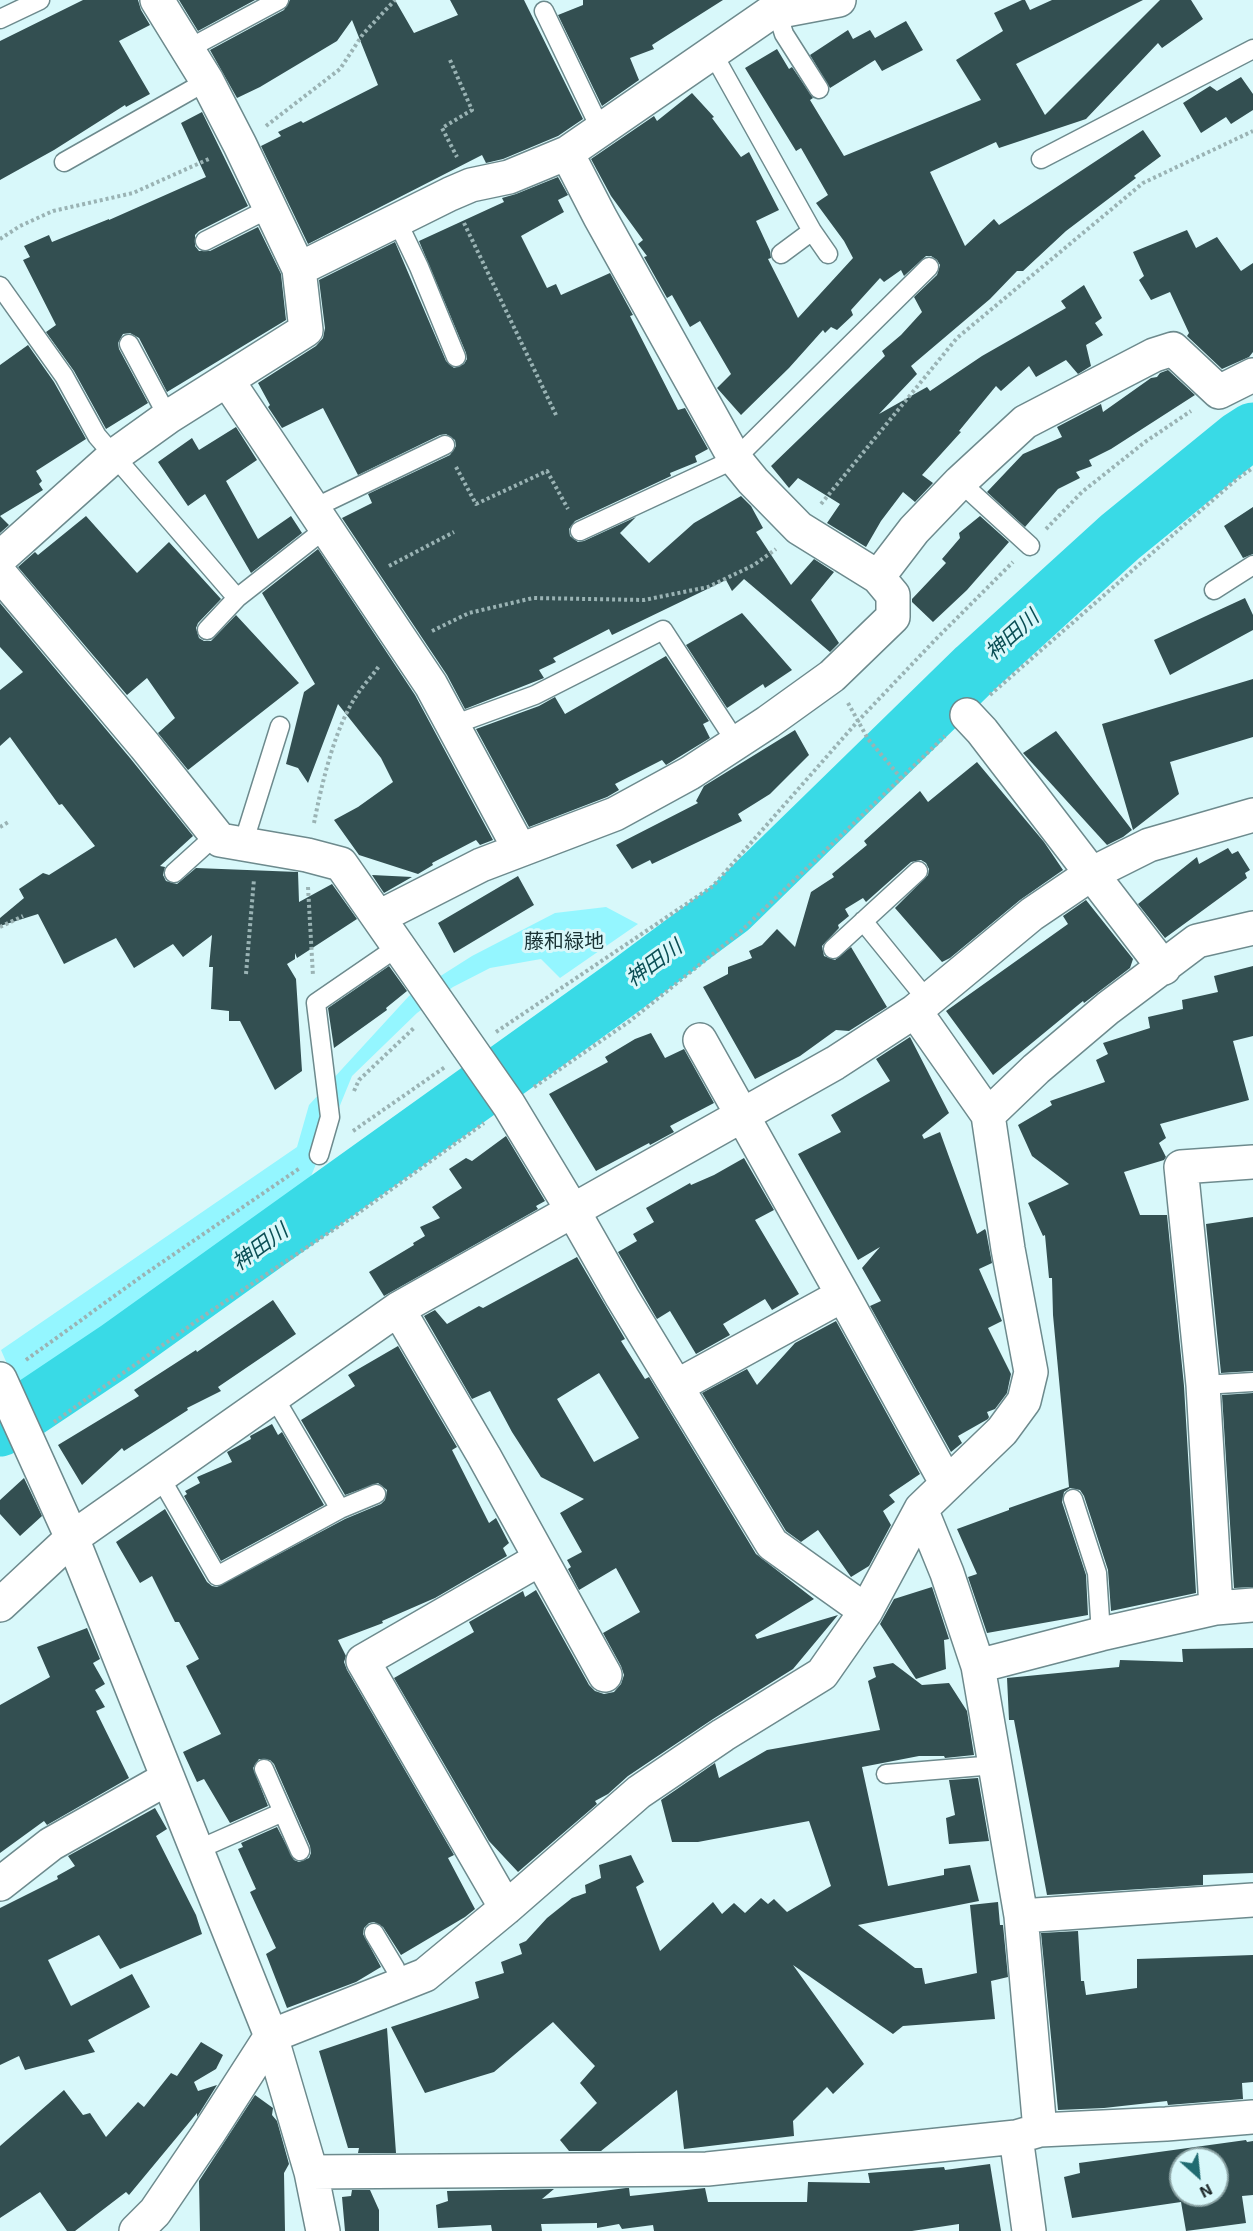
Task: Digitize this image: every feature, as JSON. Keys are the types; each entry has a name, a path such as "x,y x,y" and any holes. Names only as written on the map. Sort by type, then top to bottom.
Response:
{"street":[{"path":"0,558 115,455 168,417 306,330 298,269 207,81 157,0"},
{"path":"298,269 460,189 509,177 567,153 771,8 839,0"},
{"path":"379,917 481,864 615,814 690,773 832,676 893,617 893,595 878,577 799,528 735,459 600,218 567,153"},
{"path":"878,577 914,530 960,482 1025,422 1154,355 1173,349 1219,392 1253,375"},
{"path":"227,380 430,685 520,850"},
{"path":"0,574 145,746 238,842 341,864 506,1101 772,1545 866,1611"},
{"path":"967,715 982,731 1164,968"},
{"path":"0,1605 72,1538 398,1309 835,1063 922,1006 1032,914 1091,874 1149,845 1253,815"},
{"path":"988,1115 1036,1068 1108,1008 1197,941 1253,928"},
{"path":"136,2231 155,2212 271,2036 425,1975 639,1792 723,1735 822,1674 866,1611 921,1509 1008,1423 1024,1401 1030,1372 1008,1249 988,1115 922,1006"},
{"path":"700,1040 947,1484"},
{"path":"1216,1608 1203,1385 1181,1167 1253,1161"},
{"path":"677,1386 843,1295"},
{"path":"398,1309 484,1456 605,1675"},
{"path":"8,1377 27,1437 72,1538 271,2036 311,2172 323,2231"},
{"path":"921,1509 947,1573 978,1666 1022,1916 1029,2231"},
{"path":"506,1908 363,1661 540,1559"},
{"path":"978,1666 1101,1634 1216,1608 1253,1605"},
{"path":"0,1884 51,1844 168,1778"},
{"path":"1022,1916 1253,1900"},
{"path":"311,2172 707,2169 1028,2134 1253,2117"}],"lane":[{"path":"0,19 39,0"},
{"path":"188,49 279,0"},
{"path":"771,8 784,34 819,89"},
{"path":"544,11 601,130"},
{"path":"1041,159 1253,49"},
{"path":"712,52 812,231 828,254"},
{"path":"64,162 207,81"},
{"path":"205,241 270,208"},
{"path":"397,221 419,267 456,357"},
{"path":"781,254 812,231"},
{"path":"580,531 735,459 929,267"},
{"path":"0,286 64,376 97,436 237,598"},
{"path":"129,344 168,417"},
{"path":"207,630 318,519 445,445"},
{"path":"960,482 1030,546"},
{"path":"1214,590 1253,565"},
{"path":"453,725 535,694 663,630 736,742"},
{"path":"174,873 238,842 280,726"},
{"path":"833,949 918,871"},
{"path":"863,921 922,1006"},
{"path":"319,1155 330,1117 316,1003 399,946"},
{"path":"1203,1385 1253,1382"},
{"path":"274,1397 340,1509"},
{"path":"159,1477 217,1576 340,1509 376,1494"},
{"path":"1073,1499 1097,1573 1101,1634"},
{"path":"886,1774 995,1766"},
{"path":"264,1769 300,1851"},
{"path":"197,1850 283,1812"},
{"path":"374,1933 395,1968 400,1984"}],"path":[{"path":"450,60 472,110 442,128 460,189 556,415"},
{"path":"316,1003 307,855 323,779 343,723 358,693 391,652 469,613 533,598 644,600 708,587 754,565 790,539 813,514 957,338 1143,183 1253,131"},
{"path":"8,1377 142,1276 319,1155 474,1054 713,886 858,721 1082,492 1145,442 1219,392"},
{"path":"445,445 476,504 547,471 580,531"},
{"path":"27,1437 354,1216 506,1101 630,1021 740,932 967,715 1238,478 1253,468"},
{"path":"360,581 454,531"},
{"path":"832,676 868,739 901,778"},
{"path":"0,827 10,821"},
{"path":"238,842 246,974"},
{"path":"0,927 22,916"},
{"path":"349,1099 360,1080 439,1004"}],"green space":[{"name":"藤和緑地","path":"606,907 638,924 560,978 541,959 490,968 453,987 417,1013 352,1076 307,1186 18,1389 1,1350 297,1147 309,1105 409,996 472,956 555,913"}],"building":[{"path":"83,0 138,0 150,25 119,41 150,94 126,107 125,105 54,150 0,180 0,41"},
{"path":"179,0 255,0 198,31"},
{"path":"290,0 395,0 414,33 458,15 450,0 524,0 583,119 558,136 503,159 486,163 482,155 308,244 261,146 281,136 278,132 301,121 303,123 378,85 352,20 337,41 260,87 237,98 210,50 284,10"},
{"path":"583,0 723,0 652,45 654,49 630,58 639,80 602,106 558,15 583,5"},
{"path":"1025,0 1030,10 1052,0 1143,0 1016,64 1045,115 1160,0 1191,0 1203,19 1162,48 1158,43 1086,119 999,148 996,142 930,172 965,246 994,219 999,225 1143,130 1161,156 1066,231 1023,271 1017,271 990,299 911,366 917,374 879,414 927,387 930,391 982,356 1066,308 1061,301 1084,285 1102,318 1095,323 1103,335 1086,345 1091,366 1078,374 1066,360 1036,377 1029,366 1001,391 996,386 959,431 961,432 922,475 933,483 915,502 903,492 881,521 866,547 827,523 840,504 798,478 789,488 771,466 885,356 882,351 901,335 922,312 914,297 937,275 940,265 937,260 926,256 904,276 901,270 884,282 880,278 851,310 853,315 837,330 831,327 825,333 823,330 789,368 741,415 717,388 731,374 700,321 690,327 672,295 667,298 644,257 647,256 638,244 643,240 611,196 591,159 654,116 657,121 692,93 714,117 712,118 741,157 749,152 779,210 756,221 770,251 771,258 768,259 798,318 853,258 844,241 816,203 828,195 801,148 796,151 745,68 777,49 789,69 792,67 813,98 810,100 844,156 981,100 956,60 1003,31 994,13"},
{"path":"906,21 923,50 882,71 875,60 830,88 810,55 848,30 853,39 870,30 875,38"},
{"path":"1241,77 1253,94 1253,110 1231,124 1226,117 1201,133 1183,103 1210,86 1217,91"},
{"path":"202,112 248,206 199,231 195,235 195,246 199,251 210,251 258,227 281,274 286,320 167,392 139,338 130,333 123,334 118,343 119,349 148,403 106,429 74,371 46,332 56,325 23,260 30,257 24,246 49,235 52,242 109,220 206,177 181,123"},
{"path":"558,177 568,195 558,200 564,212 521,236 547,288 556,284 561,295 610,273 633,315 630,316 678,410 685,408 708,449 695,456 697,462 670,473 671,476 575,521 569,529 570,536 578,542 584,541 636,517 620,533 649,563 694,523 741,496 751,506 763,528 756,532 791,585 814,559 834,572 811,600 839,643 830,652 744,579 732,591 726,580 612,635 609,629 553,658 556,662 539,670 544,678 465,709 447,675 342,518 372,503 368,494 450,455 456,446 455,440 446,434 440,435 358,475 323,408 282,428 268,407 270,405 258,383 316,346 323,338 325,328 319,280 395,242 446,361 454,368 464,364 467,359 466,353 419,241 504,202 502,198"},
{"path":"1187,230 1196,248 1217,237 1241,271 1253,263 1253,352 1249,357 1222,369 1187,336 1189,333 1170,292 1151,300 1139,280 1144,276 1133,252"},
{"path":"28,345 54,382 86,439 36,471 42,481 39,484 43,490 0,516 0,365"},
{"path":"1168,370 1195,395 1111,449 1089,460 1092,466 1076,472 1080,478 1058,489 1025,527 987,492 1023,454 1062,437 1057,427 1101,404 1103,412 1151,378"},
{"path":"236,427 257,460 226,481 258,539 291,516 302,533 251,573 205,494 188,506 158,462 192,438 199,450"},
{"path":"1253,507 1253,554 1243,558 1224,526"},
{"path":"0,516 9,525 0,533"},
{"path":"86,516 137,573 169,542 221,599 198,623 196,628 199,638 211,641 236,615 299,683 188,770 158,733 175,718 147,678 127,695 18,567 35,552 38,555"},
{"path":"980,516 1009,542 967,590 933,622 912,602 912,599 946,563 942,559 960,538 959,533"},
{"path":"318,549 415,695 493,840 480,845 476,840 432,863 433,865 418,874 359,855 334,820 358,807 393,782 381,758 338,704 308,783 298,768 286,764 304,692 315,684 262,593"},
{"path":"1245,598 1253,615 1253,630 1170,675 1154,640"},
{"path":"0,603 193,836 160,866 165,867 163,875 166,881 177,884 196,868 298,872 299,902 332,884 357,919 297,958 295,953 295,959 287,964 296,979 302,1071 275,1090 240,1021 229,1021 229,1011 211,1009 213,967 209,967 212,935 183,957 173,944 134,968 116,938 64,964 38,914 0,926 0,918 24,898 19,889 43,873 49,875 95,846 62,804 59,805 10,737 0,746 0,690 23,672 0,647"},
{"path":"742,613 792,670 765,688 763,684 727,708 686,645"},
{"path":"666,656 709,721 703,724 710,738 666,765 662,760 615,784 619,790 607,797 529,827 476,729 539,706 555,697 565,714"},
{"path":"1253,679 1253,737 1170,762 1179,794 1133,830 1102,724"},
{"path":"795,730 809,755 770,794 738,814 742,821 652,864 650,860 632,869 616,845 698,803 696,801 704,786"},
{"path":"1056,731 1132,830 1123,837 1107,845 1023,753"},
{"path":"977,762 1044,842 1063,870 1020,900 950,958 942,962 895,908 928,875 929,869 926,863 921,860 911,862 866,902 863,898 845,909 849,916 838,925 839,928 822,946 824,956 835,960 851,947 887,1007 849,1031 836,1030 800,1056 755,1079 703,987 728,974 728,967 752,958 749,951 762,945 777,929 795,947 811,892 834,877 832,874 867,845 864,841 920,791 928,802"},
{"path":"1228,848 1232,854 1238,851 1250,870 1245,873 1247,878 1165,938 1138,904 1197,857 1199,864"},
{"path":"372,875 412,877 384,893"},
{"path":"518,876 534,905 454,953 438,923"},
{"path":"1086,900 1133,959 1130,968 1084,1003 1083,1001 993,1075 946,1011 1068,924 1063,916"},
{"path":"389,966 407,991 386,1008 387,1010 334,1048 328,1008"},
{"path":"1253,966 1253,1036 1233,1041 1249,1100 1160,1124 1166,1138 1159,1143 1166,1157 1164,1160 1124,1172 1140,1215 1167,1215 1184,1386 1196,1593 1111,1611 1108,1570 1084,1496 1080,1490 1070,1488 1064,1492 1062,1502 1086,1575 1088,1615 987,1633 968,1577 977,1574 957,1529 1069,1487 1053,1315 1052,1278 1049,1278 1045,1235 1043,1236 1028,1203 1069,1184 1032,1156 1018,1125 1052,1105 1050,1101 1105,1082 1096,1060 1108,1054 1103,1043 1150,1028 1148,1017 1183,1009 1182,1000 1218,992 1214,976"},
{"path":"651,1033 665,1058 684,1049 714,1103 670,1126 674,1132 596,1171 549,1094 608,1062 605,1057 635,1039"},
{"path":"910,1037 949,1113 922,1135 924,1139 940,1132 977,1234 985,1229 986,1231 992,1263 979,1269 1002,1321 988,1328 1011,1374 1007,1393 995,1409 987,1412 988,1419 958,1436 962,1443 951,1452 870,1306 881,1301 862,1268 880,1247 858,1260 798,1154 841,1132 831,1115 890,1081 876,1059"},
{"path":"506,1136 545,1201 536,1206 538,1209 384,1296 369,1272 414,1245 413,1243 425,1236 420,1227 440,1218 432,1207 462,1188 449,1169 466,1158 472,1161"},
{"path":"744,1158 774,1210 755,1220 799,1294 772,1310 765,1299 723,1324 730,1335 696,1354 670,1311 657,1319 618,1252 637,1241 633,1234 654,1222 646,1208 690,1183 691,1185 714,1175"},
{"path":"1253,1217 1253,1371 1221,1373 1206,1224"},
{"path":"577,1257 625,1339 621,1341 645,1379 649,1377 756,1554 814,1599 755,1635 757,1639 838,1615 793,1669 628,1776 608,1794 595,1801 597,1804 518,1872 489,1841 394,1678 474,1632 469,1622 523,1591 525,1597 536,1590 589,1685 595,1691 604,1694 614,1692 621,1684 624,1675 603,1633 640,1612 616,1568 579,1590 568,1569 571,1567 567,1560 582,1552 560,1513 584,1499 541,1477 512,1432 490,1391 472,1399 424,1316 435,1310 447,1324 479,1306 483,1308","holes":["599,1373 639,1438 594,1462 557,1399"]},
{"path":"273,1300 296,1334 218,1387 221,1391 187,1408 188,1410 124,1451 122,1448 82,1485 58,1445 139,1396 134,1390 196,1350 197,1352"},
{"path":"836,1321 920,1474 889,1495 895,1502 883,1511 891,1525 869,1566 851,1577 818,1530 801,1542 786,1531 702,1393 747,1369 757,1385 795,1343"},
{"path":"398,1346 457,1447 452,1450 489,1523 496,1518 509,1543 503,1548 507,1556 435,1598 382,1621 383,1623 338,1640 346,1656 344,1662 347,1670 454,1855 448,1858 475,1909 401,1955 383,1927 374,1922 369,1923 364,1928 363,1934 381,1967 356,1982 287,2008 266,1954 276,1948 250,1892 256,1889 238,1849 243,1847 241,1843 277,1827 294,1860 299,1862 309,1858 310,1846 274,1764 270,1760 259,1759 253,1768 268,1806 230,1823 204,1779 197,1782 183,1752 221,1734 186,1666 199,1659 179,1622 175,1622 152,1576 140,1583 116,1542 165,1509 207,1582 217,1587 345,1519 381,1504 385,1500 387,1490 378,1483 345,1495 301,1420 355,1386 348,1375"},
{"path":"1253,1393 1253,1587 1234,1588 1222,1395"},
{"path":"272,1424 278,1435 282,1432 324,1505 221,1561 184,1496 187,1494 185,1491 200,1483 197,1477 232,1462 227,1452"},
{"path":"24,1478 42,1516 20,1536 0,1514 0,1500"},
{"path":"932,1587 949,1639 944,1640 946,1669 916,1679 880,1624 894,1599"},
{"path":"87,1628 100,1659 93,1663 105,1684 95,1690 105,1707 96,1711 129,1778 47,1825 44,1821 0,1853 0,1705 50,1677 37,1647"},
{"path":"1253,1648 1253,1873 1203,1875 1203,1885 1047,1895 1014,1720 1009,1720 1007,1678 1119,1667 1120,1660 1183,1662 1182,1649"},
{"path":"893,1663 922,1685 949,1683 967,1711 974,1755 945,1758 944,1756 919,1756 862,1767 888,1886 944,1875 944,1869 970,1865 979,1901 858,1925 915,1968 922,1968 925,1984 977,1973 970,1905 998,1902 1000,1925 1003,1925 1008,1977 991,1981 995,2019 903,2026 893,2034 793,1965 864,2064 833,2094 827,2087 793,2121 794,2136 684,2149 677,2090 601,2151 569,2151 560,2140 597,2103 580,2083 595,2066 553,2022 494,2072 425,2093 391,2027 479,1998 475,1982 504,1973 501,1962 522,1954 519,1944 526,1941 547,1918 572,1898 586,1893 585,1885 601,1878 599,1865 631,1855 644,1882 636,1887 660,1951 713,1902 722,1914 734,1903 745,1913 761,1898 768,1904 774,1899 787,1912 831,1886 809,1821 698,1842 672,1842 661,1800 715,1763 719,1778 767,1750 880,1730 868,1681 876,1677 873,1667"},
{"path":"978,1778 989,1841 949,1844 946,1818 955,1815 949,1780"},
{"path":"155,1808 167,1829 156,1836 196,1915 202,1934 120,1969 99,1935 48,1960 71,2006 132,1974 150,2007 88,2040 95,2052 25,2070 19,2056 0,2065 0,1908 58,1879 57,1876 75,1866 68,1856"},
{"path":"1078,1931 1081,1981 1084,1981 1086,1995 1137,1988 1137,1959 1253,1955 1253,2082 1242,2083 1243,2099 1168,2105 1167,2101 1058,2110 1041,1933"},
{"path":"387,2028 396,2153 358,2153 359,2148 348,2148 319,2051"},
{"path":"201,2042 223,2055 216,2069 194,2082 198,2091 217,2085 197,2117 197,2113 129,2195 126,2192 75,2231 67,2231 40,2192 0,2218 0,2146 64,2090 83,2115 90,2113 106,2137 138,2102 144,2107 171,2073 177,2076"},
{"path":"255,2095 273,2108 272,2115 277,2121 289,2164 284,2173 285,2231 200,2231 199,2181"},
{"path":"1253,2141 1253,2195 1242,2196 1246,2223 1186,2231 1182,2207 1229,2207 1229,2147 1195,2147"},
{"path":"1169,2151 1169,2204 1072,2218 1064,2177 1080,2173 1079,2163"},
{"path":"990,2164 1001,2231 959,2231 959,2224 912,2231 654,2231 653,2225 622,2229 619,2224 597,2228 597,2223 541,2224 542,2231 492,2231 491,2225 438,2228 436,2205 448,2201 447,2191 554,2189 542,2199 626,2188 629,2188 630,2196 705,2188 708,2202 807,2202 808,2182 870,2183 868,2173 944,2167 945,2170"},
{"path":"352,2190 370,2190 379,2210 379,2231 345,2231 342,2197 351,2196"}],"waterway":[{"name":"神田川","path":"0,1428 118,1349 625,986 730,908 976,668 1120,537 1253,431"}]}
